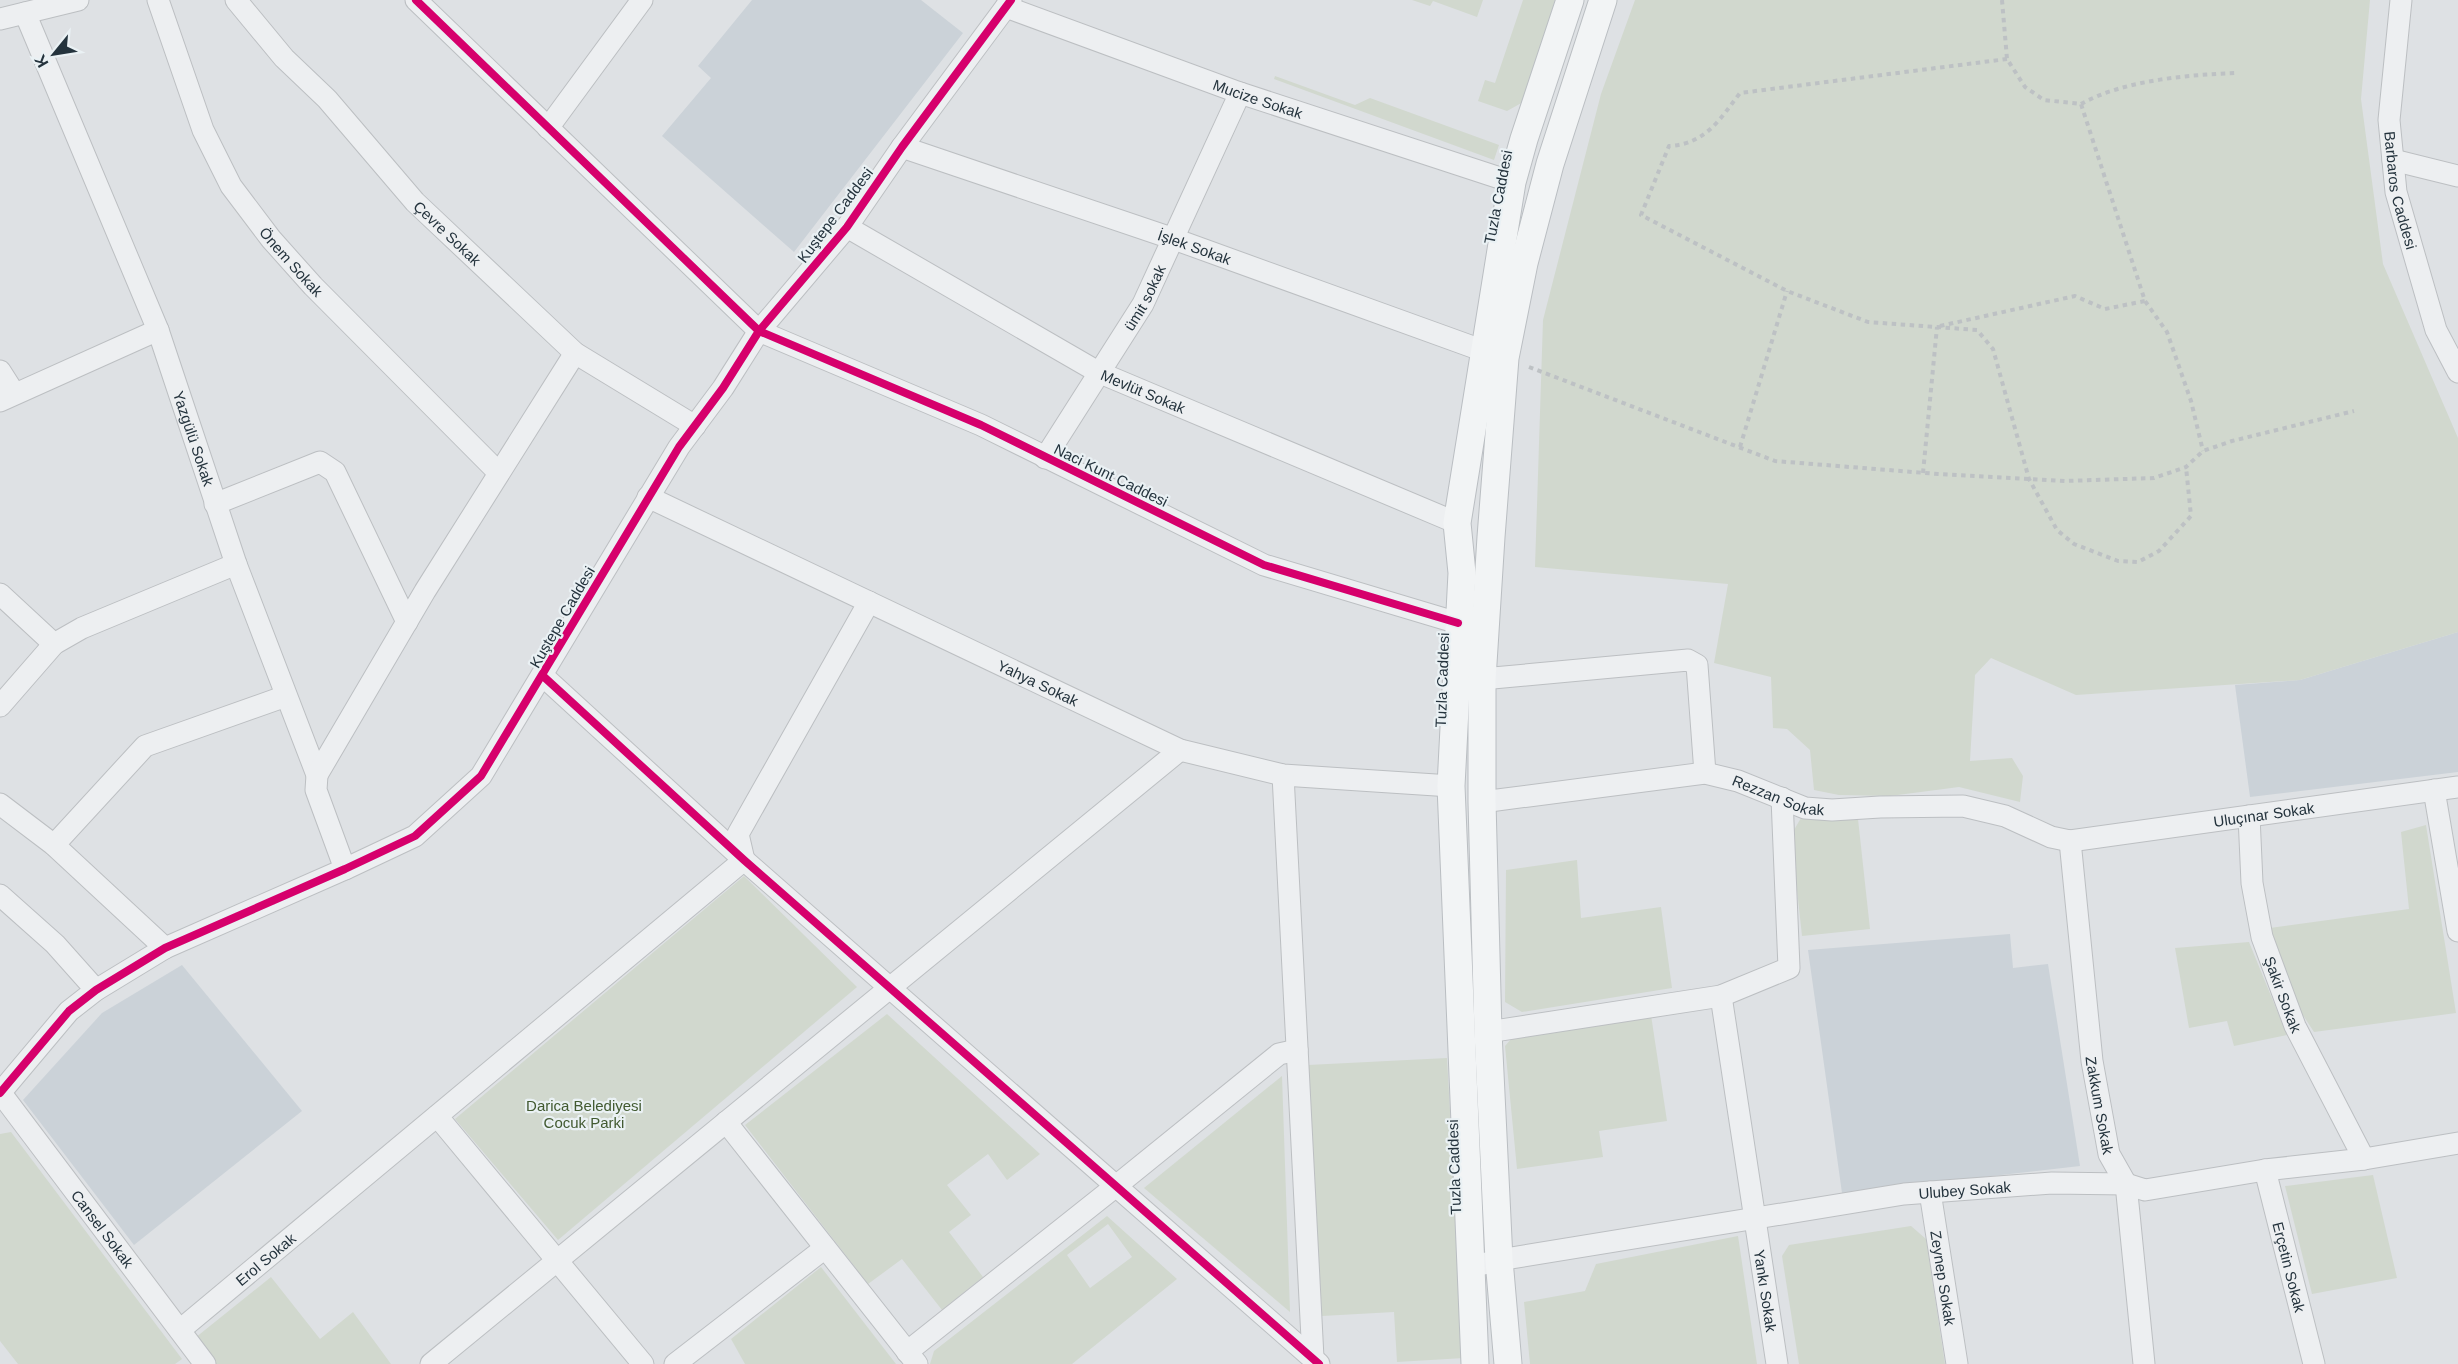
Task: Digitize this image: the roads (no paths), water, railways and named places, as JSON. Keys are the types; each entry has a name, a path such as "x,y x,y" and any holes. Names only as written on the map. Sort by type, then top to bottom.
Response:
{"main road":[{"name":"Tuzla Caddesi","path":"1508,1364 1499,1260 1488,1032 1482,802 1482,679 1494,354 1512,182 1570,0"},
{"name":"Tuzla Caddesi","path":"1475,1364 1451,786 1462,573 1457,523 1494,354 1524,263 1550,164 1603,0"}],"street":[{"path":"0,19 78,0"},
{"name":"Önem Sokak","path":"158,0 203,130 231,186 271,238 314,286 499,473"},
{"name":"Çevre Sokak","path":"236,0 284,58 327,99 415,202 575,353 695,426"},
{"path":"416,0 759,331"},
{"path":"548,128 642,0"},
{"name":"Barbaros Caddesi","path":"2401,0 2389,120 2396,192 2449,339 2458,372"},
{"name":"Mucize Sokak","path":"1008,3 1240,93 1512,182"},
{"name":"Kuştepe Caddesi","path":"0,1092 69,1011 96,990 165,948 414,836 481,776 543,676 648,497 759,331 847,227 902,147 1008,3"},
{"name":"Yazgülü Sokak","path":"25,13 158,330 236,564 317,775 316,790 345,869"},
{"name":"ümit sokak","path":"1045,458 1143,304 1240,93"},
{"name":"İşlek Sokak","path":"902,147 1174,239 1494,354"},
{"path":"2393,160 2458,176"},
{"name":"Mevlüt Sokak","path":"847,227 1098,372 1457,523"},
{"path":"0,372 7,397 158,330"},
{"name":"Naci Kunt Caddesi","path":"759,331 981,425 1264,565 1458,623"},
{"path":"317,775 407,622 575,353"},
{"path":"215,504 320,462 335,472 407,622"},
{"name":"Yahya Sokak","path":"648,497 1180,750 1283,775 1451,786"},
{"path":"0,706 54,644 82,628 236,564"},
{"path":"0,594 54,644"},
{"path":"744,860 738,834 869,602"},
{"path":"1482,679 1688,660 1697,665 1705,773"},
{"path":"543,676 744,860 1316,1361"},
{"path":"54,845 145,746 286,696"},
{"path":"431,1364 1180,750"},
{"name":"Rezzan Sokak","path":"1482,802 1705,773 1738,781 1805,808 1832,810 1963,806 2005,816 2051,837 2070,841"},
{"path":"1283,775 1316,1361"},
{"name":"Uluçınar Sokak","path":"2070,841 2458,787"},
{"path":"2434,790 2458,931"},
{"path":"1488,1032 1720,996 1789,968 1782,798"},
{"path":"0,804 54,845 165,948"},
{"name":"Şakir Sokak","path":"2249,816 2252,883 2262,938 2295,1026 2364,1159"},
{"name":"Zakkum Sokak","path":"2070,841 2092,1061 2109,1154 2126,1184 2144,1364"},
{"name":"Erol Sokak","path":"180,1330 744,860"},
{"path":"0,895 55,944 96,990"},
{"name":"Yankı Sokak","path":"1720,996 1777,1364"},
{"path":"726,1122 912,1358 1116,1186 1279,1054 1297,1050"},
{"name":"Cansel Sokak","path":"0,1092 205,1364"},
{"path":"437,1116 643,1364"},
{"name":"Ulubey Sokak","path":"1471,1267 1499,1260 1904,1194 2052,1183 2126,1184 2145,1190 2265,1170 2364,1159 2458,1143"},
{"name":"Erçetin Sokak","path":"2265,1170 2314,1364"},
{"name":"Zeynep Sokak","path":"1930,1192 1957,1364"},
{"path":"675,1364 825,1248"}],"park label":[{"name":"Darica Belediyesi Cocuk Parki","path":"584,1114"}]}
